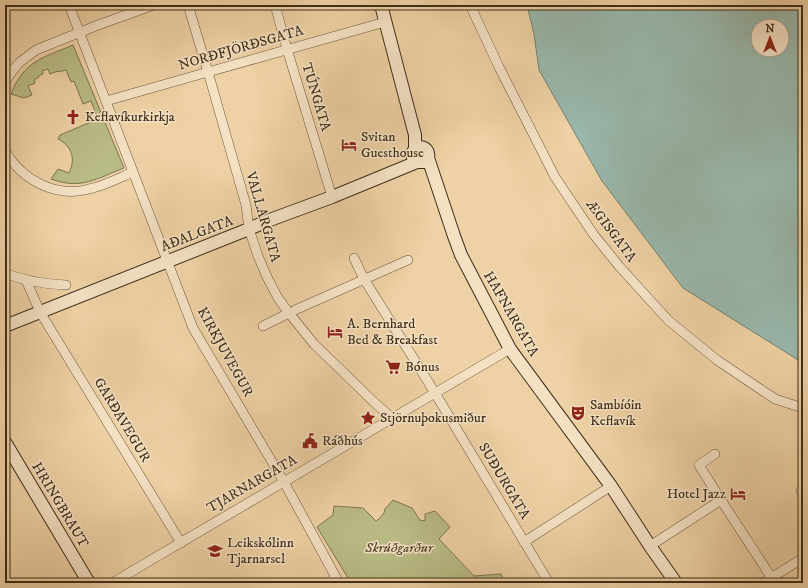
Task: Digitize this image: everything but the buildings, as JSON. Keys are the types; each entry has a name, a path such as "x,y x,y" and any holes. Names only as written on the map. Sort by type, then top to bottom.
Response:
{"street":[{"name":"KIRKJUVEGUR","path":"69,5 193,328 284,482 338,580"},
{"path":"5,82 20,62 45,46 154,5"},
{"name":"VALLARGATA","path":"188,5 246,206 249,229 267,277 278,298 292,312 314,344 392,418"},
{"name":"TÚNGATA","path":"275,5 332,197"},
{"name":"HAFNARGATA","path":"381,5 415,135 419,156 437,187 461,255 510,349 611,486 676,583"},
{"name":"ÆGISGATA","path":"470,5 516,101 555,177 594,235 619,266 668,320 717,360 775,399 803,408"},
{"name":"NORÐFJÖRÐSGATA","path":"106,101 385,22"},
{"path":"5,151 15,165 27,177 43,186 61,191 80,191 98,187 133,172"},
{"name":"AÐALGATA","path":"5,326 249,229 267,220 332,197 399,170 419,156"},
{"path":"354,258 364,279 435,393"},
{"path":"263,326 408,260"},
{"path":"5,273 26,280 46,284 66,285"},
{"name":"GARÐAVEGUR","path":"26,280 40,312 181,543"},
{"name":"TJARNARGATA","path":"112,583 510,349"},
{"name":"SUÐURGATA","path":"435,393 548,583"},
{"name":"HRINGBRAUT","path":"5,442 89,583"},
{"path":"715,454 699,465 773,580"},
{"path":"524,542 611,486"},
{"path":"650,546 721,500"},
{"path":"763,583 773,580 803,558"},
{"path":"327,583 338,580"}],"green space":[{"path":"73,45 124,168 97,179 80,183 62,182 51,179 58,169 69,173 71,168 71,153 67,145 58,139 60,135 98,119 91,101 83,104 74,81 71,82 66,70 50,74 48,69 42,71 43,74 34,80 35,83 28,86 32,95 24,98 11,94 16,83 28,67 43,58"},
{"name":"Skrúðgarður","path":"393,500 412,508 420,520 425,521 425,514 435,511 450,527 439,539 474,576 501,574 505,583 351,583 317,527 333,515 334,506 363,508 376,521"}],"shaded area":[{"path":"526,5 803,5 803,363 683,288 602,181 539,70 534,34"}],"place":[{"name":"Keflavíkurkirkja","path":"73,117"},
{"name":"Svitan Guesthouse","path":"349,145"},
{"name":"A. Bernhard Bed & Breakfast","path":"335,332"},
{"name":"Bónus","path":"393,367"},
{"name":"Sambíóin Keflavík","path":"578,413"},
{"name":"Stjörnuþokusmiður","path":"368,418"},
{"name":"Ráðhús","path":"310,441"},
{"name":"Hotel Jazz","path":"738,494"},
{"name":"Leikskólinn Tjarnarsel","path":"215,551"}]}
